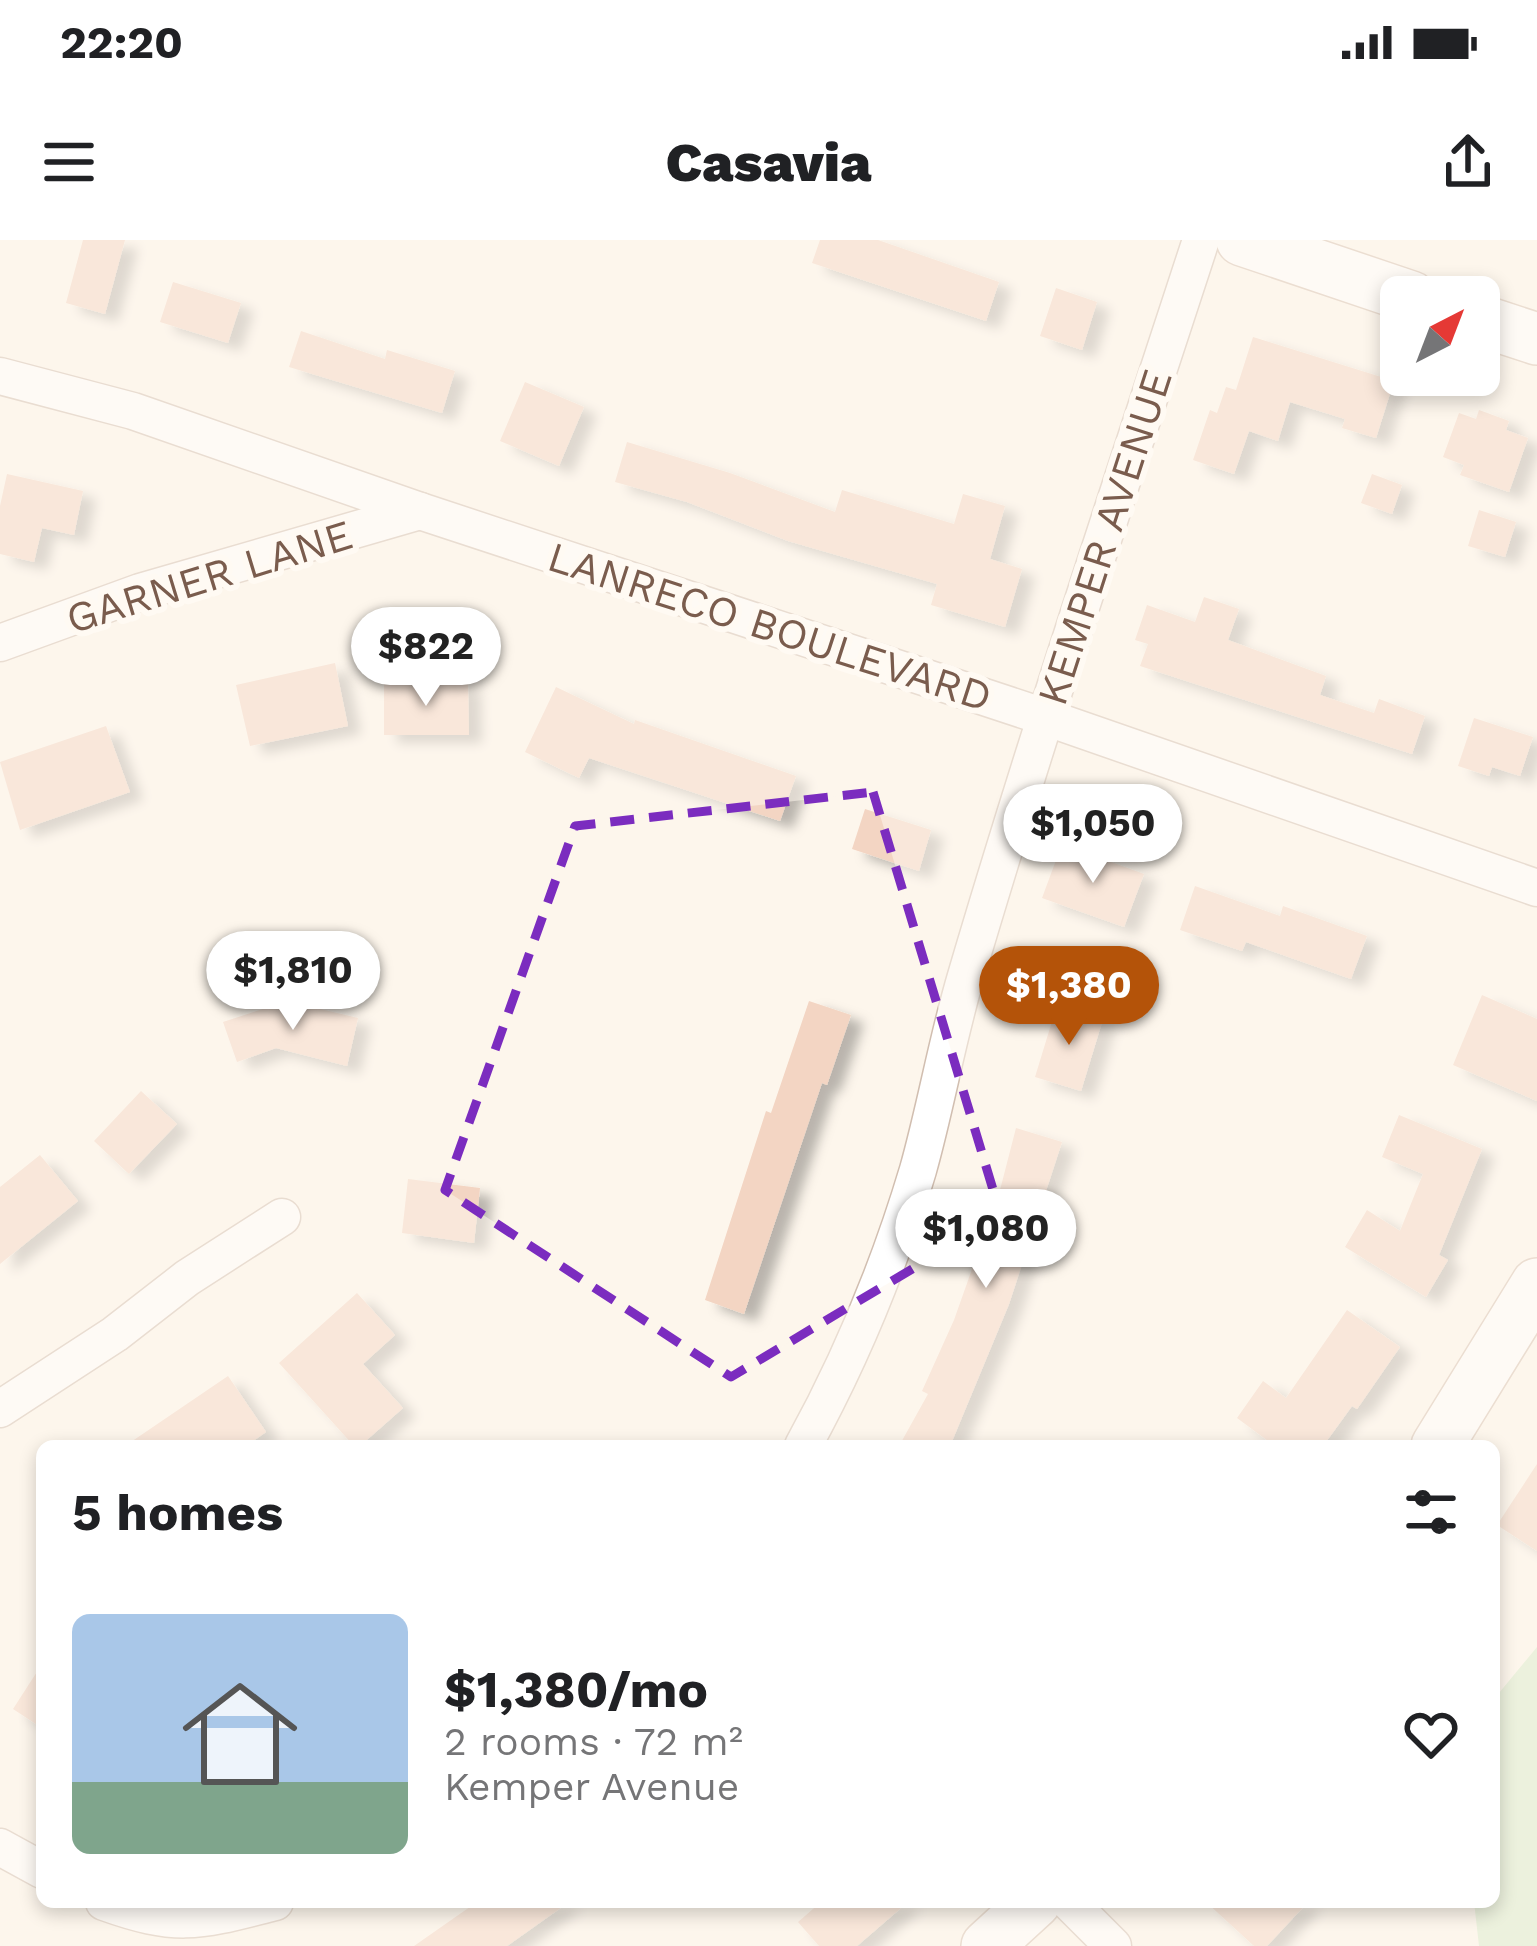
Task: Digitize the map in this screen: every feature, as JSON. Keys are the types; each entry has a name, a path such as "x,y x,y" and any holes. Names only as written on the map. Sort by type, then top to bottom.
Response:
{"street":[{"name":"KEMPER AVENUE","path":"806,1440 861,1334 892,1253 919,1166 964,981 1201,240"},
{"path":"1242,240 1380,287"},
{"path":"1500,327 1537,339"},
{"name":"LANRECO BOULEVARD","path":"0,376 133,410 1537,888"},
{"name":"GARNER LANE","path":"0,644 140,592 420,511"},
{"path":"0,1409 282,1217"},
{"path":"1441,1440 1537,1284"},
{"path":"0,1847 36,1867"},
{"path":"121,1908 226,1931 265,1908"},
{"path":"988,1946 1029,1908"},
{"path":"1075,1908 1113,1946"}],"highlighted area":[{"path":"873,792 1001,1216 731,1377 445,1190 575,826"}],"green space":[{"path":"1537,1647 1537,1946 1479,1946 1475,1908 1500,1908 1500,1692"}],"building":[{"path":"83,240 125,240 105,314 66,303"},
{"path":"820,240 878,240 999,282 986,321 812,263"},
{"path":"173,282 241,303 228,343 160,322"},
{"path":"1056,288 1097,302 1082,350 1040,336"},
{"path":"301,331 385,359 387,350 455,371 442,413 289,367"},
{"path":"1253,337 1380,377 1380,396 1389,396 1376,438 1342,428 1345,419 1290,402 1278,441 1249,431 1234,474 1193,460 1210,410 1217,413 1226,387 1236,390"},
{"path":"525,382 584,407 559,466 500,441"},
{"path":"1479,410 1509,421 1506,430 1528,438 1509,492 1460,475 1464,465 1443,457 1459,413 1476,419"},
{"path":"627,442 835,512 842,490 954,524 963,494 1005,506 990,559 1022,569 1005,627 931,605 937,584 788,541 687,502 615,482"},
{"path":"7,474 83,491 74,535 42,528 34,562 0,554 0,506"},
{"path":"1372,474 1402,485 1392,514 1361,503"},
{"path":"1479,510 1516,522 1505,557 1468,546"},
{"path":"1204,597 1239,609 1228,640 1326,676 1320,695 1374,713 1379,699 1425,716 1412,754 1140,666 1148,644 1135,640 1147,605 1195,622"},
{"path":"335,663 348,726 250,746 236,685"},
{"path":"384,683 468,683 469,735 384,735"},
{"path":"556,687 634,724 635,720 796,776 780,821 589,758 579,778 525,752"},
{"path":"1474,718 1533,737 1520,776 1492,767 1489,776 1458,766"},
{"path":"106,726 130,792 20,830 0,762"},
{"path":"865,809 931,830 919,871 852,849"},
{"path":"1062,844 1144,874 1124,927 1042,898"},
{"path":"1195,886 1280,916 1283,906 1367,936 1351,979 1246,942 1242,951 1180,930"},
{"path":"1482,995 1537,1019 1537,1101 1453,1065"},
{"path":"287,1001 358,1018 347,1066 276,1048 237,1062 223,1022"},
{"path":"809,1001 851,1015 827,1085 822,1083 744,1314 705,1300 766,1111 771,1113"},
{"path":"1057,1005 1103,1019 1081,1091 1035,1077"},
{"path":"141,1091 177,1124 129,1174 94,1141"},
{"path":"1399,1115 1482,1149 1439,1255 1448,1260 1426,1297 1345,1247 1367,1210 1400,1231 1423,1174 1382,1157"},
{"path":"1016,1128 1062,1142 1009,1304 952,1440 902,1440 928,1394 922,1391 954,1320 1000,1190"},
{"path":"40,1155 78,1201 0,1264 0,1187"},
{"path":"408,1179 480,1188 474,1243 402,1233"},
{"path":"357,1293 395,1335 363,1364 403,1408 367,1440 349,1440 279,1363"},
{"path":"1347,1310 1400,1347 1357,1409 1352,1406 1327,1440 1267,1440 1237,1418 1263,1381 1286,1398"},
{"path":"228,1376 266,1432 255,1440 134,1440"},
{"path":"1537,1464 1537,1551 1500,1527"},
{"path":"36,1673 36,1724 13,1709"},
{"path":"468,1908 561,1908 507,1946 414,1946"},
{"path":"814,1908 901,1908 857,1946 819,1946 798,1922"},
{"path":"1213,1908 1302,1908 1267,1946 1254,1946"}]}
